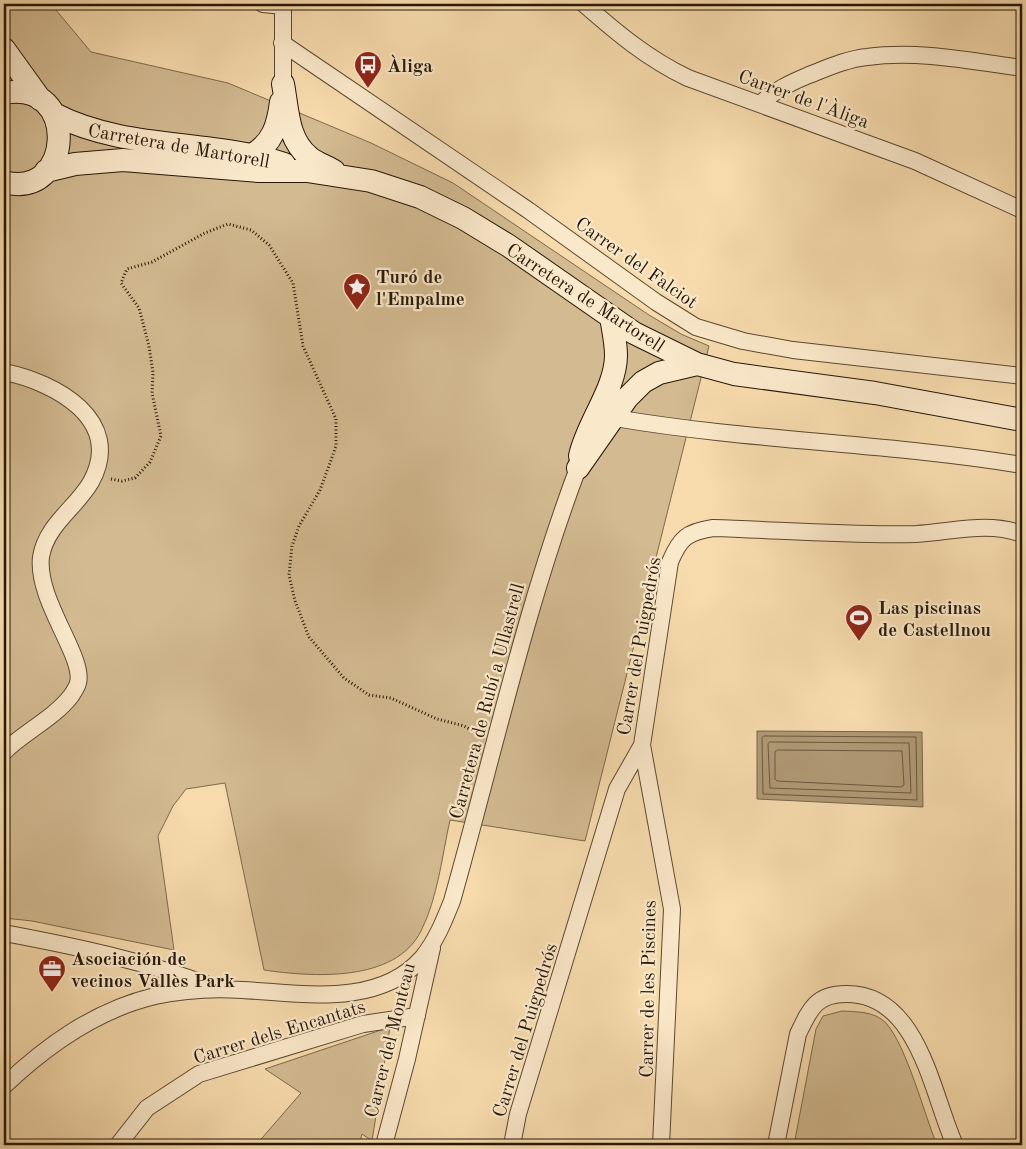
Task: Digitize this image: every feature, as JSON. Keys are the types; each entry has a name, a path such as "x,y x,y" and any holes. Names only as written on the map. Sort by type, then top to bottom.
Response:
{"main road":[{"path":"4,49 47,107"},
{"path":"252,154 268,143 276,130 283,84"},
{"path":"283,84 291,132 298,146 311,158 343,176"},
{"name":"Carretera de Martorell","path":"4,93 20,92 77,126 180,147 252,154 307,171"},
{"name":"Carretera de Martorell","path":"46,171 57,154 60,144 58,124 47,107"},
{"name":"Carretera de Martorell","path":"4,182 18,184 28,182 46,171 75,164 123,160 259,171 307,171 343,176 398,189 463,218 509,246 642,338 698,364 734,374 875,393 1022,420"},
{"path":"606,414 616,357 611,317"},
{"path":"578,468 584,438 606,414 627,398 643,382 659,373 698,364"}],"street":[{"path":"263,4 283,5 282,43 285,63 283,84"},
{"name":"Carrer de l'Àliga","path":"584,4 625,40 661,65 688,78 915,161 1022,210"},
{"name":"Carrer del Falciot","path":"282,43 528,210 656,302 696,327 743,341 794,350 1022,376"},
{"path":"760,104 774,91 805,77 835,64 866,57 900,55 950,58 1022,68"},
{"path":"4,372 46,386 76,405 91,418 98,433 101,451 90,483 51,531 41,558 44,592 70,648 78,673 78,683 60,708 4,752"},
{"path":"606,414 717,432 925,452 1022,465"},
{"name":"Carretera de Rubí a Ullastrell","path":"433,944 452,901 528,617 559,518 578,468"},
{"name":"Carrer del Puigpedrós","path":"512,1145 518,1114 617,789 642,745 670,562 676,548 685,537 697,531 713,528 917,534 971,528 1005,528 1022,534"},
{"name":"Carrer de les Piscines","path":"642,745 672,909 661,1145"},
{"path":"4,933 117,956 168,970 220,989"},
{"path":"4,1086 51,1046 96,1017 156,996 185,991 220,989 308,994 346,994 394,980 408,970 433,944"},
{"name":"Carrer del Montcau","path":"384,1145 417,1016 433,944"},
{"path":"776,1145 798,1034 812,1006 822,998 835,994 851,994 874,1000 892,1011 908,1029 923,1054 954,1145"},
{"name":"Carrer dels Encantats","path":"118,1145 147,1108 199,1074 363,1024 417,1016"}],"path":[{"path":"94,475 122,481 135,478 150,462 161,436 152,393 153,373 149,346 139,308 121,283 127,269 152,262 205,233 228,224 251,230 270,246 293,283 304,346 336,419 336,446 320,490 299,526 292,546 289,575 295,601 309,637 344,678 369,695 391,698 436,719 464,726 495,742"}],"shaded area":[{"path":"4,4 51,4 91,52 228,83 371,143 453,183 649,315 681,334 709,346 585,841 450,820 436,890 421,931 409,948 392,960 373,968 351,973 328,974 264,970 225,783 186,789 173,806 158,836 174,950 32,921 4,918"},
{"path":"842,1011 876,1016 886,1023 894,1034 908,1064 937,1145 794,1145 816,1029 823,1016"},
{"path":"390,1027 372,1141 362,1134 359,1145 256,1145 301,1093 265,1069"}],"water":[{"path":"757,731 922,732 923,807 757,799"}],"place":[{"name":"Àliga","path":"368,89"},
{"name":"Turó de l'Empalme","path":"357,311"},
{"name":"Las piscinas de Castellnou","path":"859,642"},
{"name":"Asociación de vecinos Vallès Park","path":"52,993"}]}
